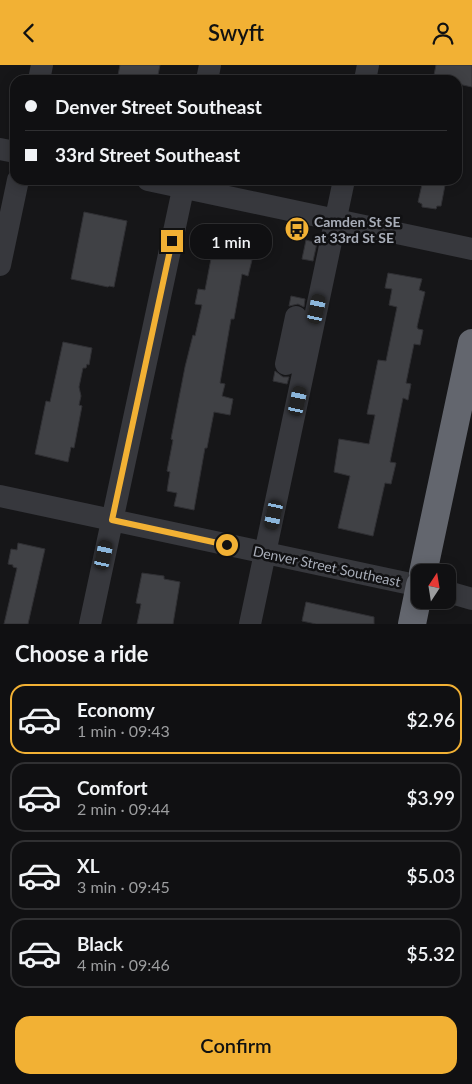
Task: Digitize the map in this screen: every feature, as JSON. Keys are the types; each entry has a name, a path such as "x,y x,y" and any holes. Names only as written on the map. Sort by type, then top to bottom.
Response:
{"highway":[{"path":"425,564 472,343"},
{"path":"412,624 415,609"}],"street":[{"path":"0,265 17,185"},
{"path":"90,624 184,185"},
{"path":"188,185 336,220 472,249"},
{"path":"250,624 265,553 300,342 336,220 343,185"},
{"path":"286,364 300,342 296,317"},
{"name":"Denver Street Southeast","path":"0,496 411,584"},
{"path":"456,594 472,599"}],"building":[{"path":"120,65 160,65 158,75 118,75"},
{"path":"436,65 472,65 472,87 462,85 462,75 434,75"},
{"path":"422,185 445,185 441,206 437,206 436,209 422,207 422,204 418,202"},
{"path":"84,212 127,221 114,287 71,279"},
{"path":"226,238 243,242 241,248 247,250 245,258 252,260 248,276 242,274 234,319 231,319 220,383 225,384 222,396 233,399 230,415 214,412 207,448 205,448 194,510 174,506 177,493 167,491 170,472 167,471 173,440 171,439 185,367 202,305 195,304 198,289 205,290 214,243 225,245"},
{"path":"306,240 317,243 313,261 302,259"},
{"path":"388,273 422,279 419,290 425,292 417,327 423,330 420,345 414,344 406,383 411,384 408,400 403,398 390,462 396,463 391,484 385,483 373,536 338,528 350,476 334,472 339,439 369,444 375,415 367,414 378,360 386,361 397,307 389,305 392,289 385,288"},
{"path":"291,296 305,299 304,307 298,304 289,306"},
{"path":"63,342 92,348 89,365 87,364 86,368 83,368 79,387 81,396 79,405 82,406 74,448 71,447 68,462 35,454 46,401 50,402"},
{"path":"275,371 283,377 289,377 287,384 273,381"},
{"path":"18,543 45,549 28,624 4,624 17,568 8,564 11,549 17,550"},
{"path":"142,573 164,576 164,579 180,582 173,624 137,624 141,604 136,603"},
{"path":"306,602 374,617 374,624 316,624 302,621"}],"place":[{"name":"Camden St SE at 33rd St SE","path":"297,229"}],"route":[{"path":"172,241 112,520 227,545"}]}
